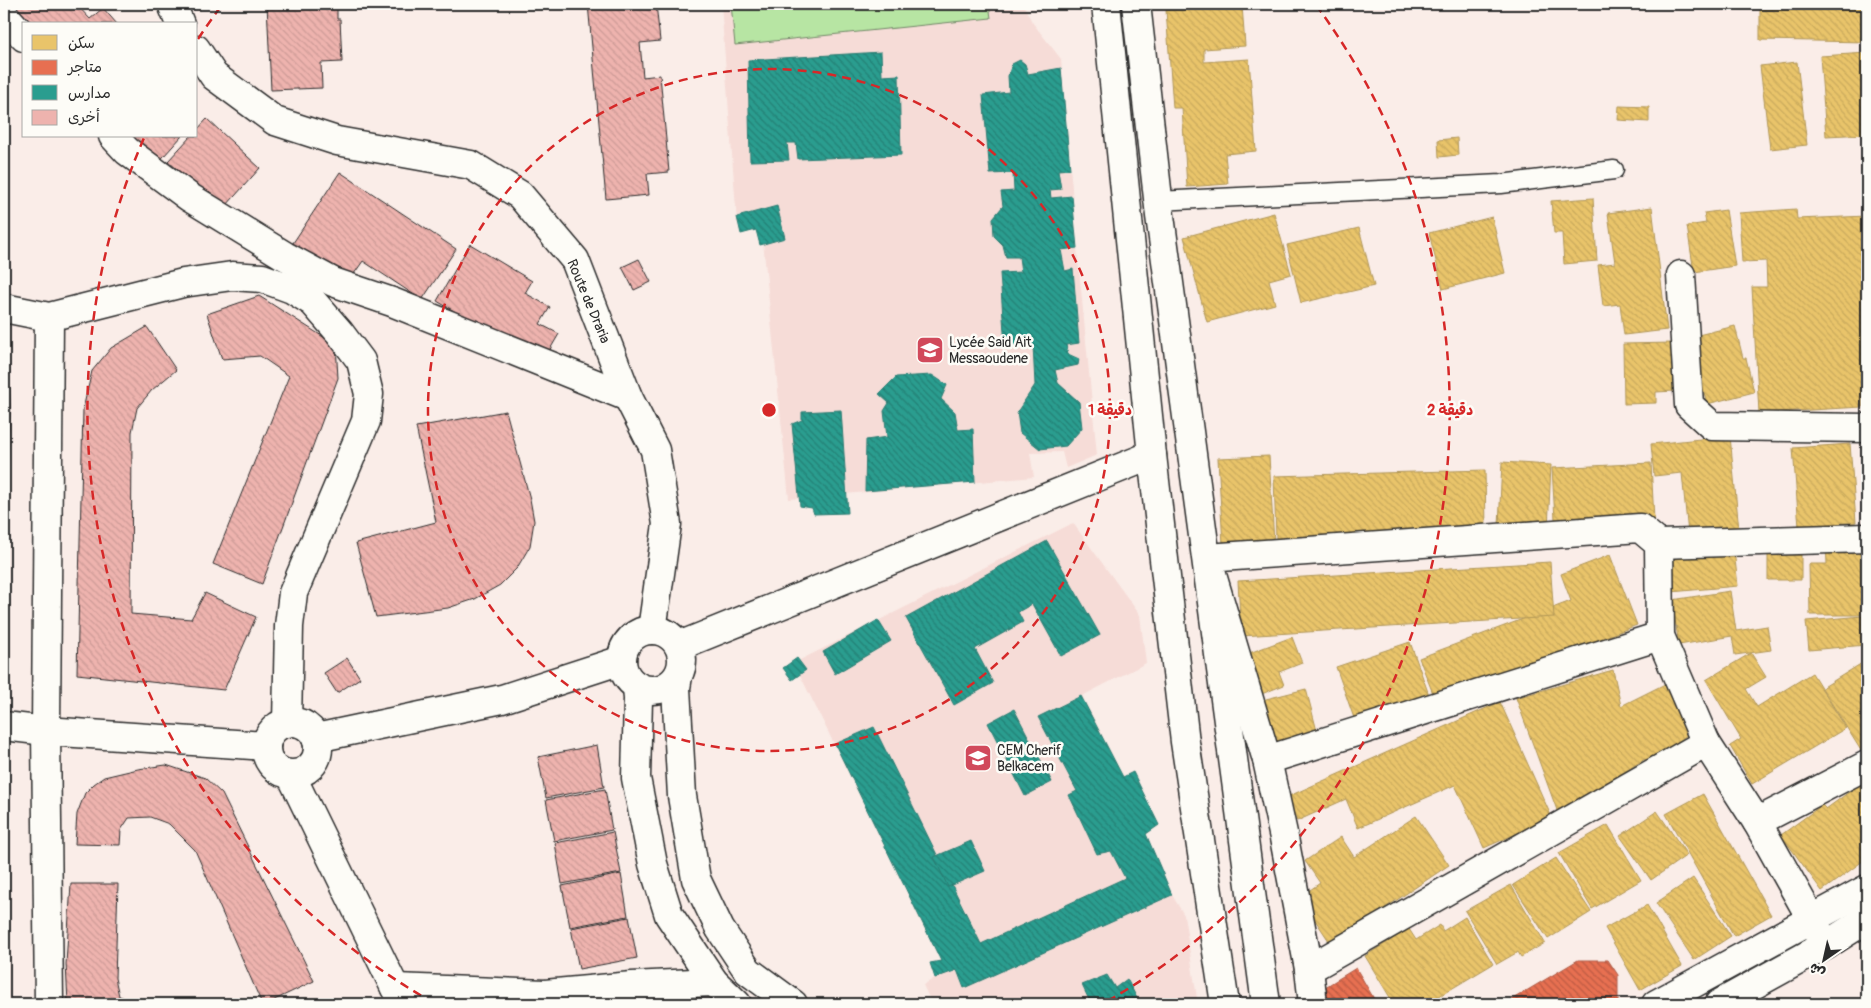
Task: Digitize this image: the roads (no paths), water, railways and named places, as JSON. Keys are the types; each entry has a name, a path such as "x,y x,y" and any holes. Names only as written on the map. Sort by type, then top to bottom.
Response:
{"street":[{"path":"172,4 179,22"},
{"path":"1106,4 1152,455 1185,742 1225,1004"},
{"path":"1136,4 1158,201 1266,1004"},
{"path":"4,15 22,36"},
{"name":"Route de Draria","path":"198,52 214,76 275,120 337,141 471,165 520,196 575,260 628,397 655,450 667,524 652,630"},
{"path":"115,138 127,151 189,198 333,282 392,302 628,397"},
{"path":"1680,275 1689,405 1712,426 1867,428"},
{"path":"4,308 49,317 183,283 232,276 262,278 292,289 313,302 361,362 369,394 366,422 293,593 287,723"},
{"path":"49,317 46,731 49,1004"},
{"path":"679,646 1152,455"},
{"path":"1207,558 1640,528 1659,544 1867,538"},
{"path":"1659,544 1660,636 1706,743 1757,822 1826,944"},
{"path":"1207,558 1267,760 1309,969 1313,1004"},
{"path":"678,676 672,683 655,690 645,690 637,686 628,679 624,670 622,660 628,642 643,631 652,630 668,634 679,646 682,666 676,688 682,796 696,879 720,929 748,971 792,1004"},
{"path":"1267,760 1660,636"},
{"path":"316,738 502,699 622,660"},
{"path":"637,686 636,778 653,864 669,915 714,982 737,1004"},
{"path":"287,723 304,725 311,730 316,738 318,755 314,763 300,774 282,773 275,768 266,754 268,738 279,725 287,723"},
{"path":"4,726 46,731 266,746"},
{"path":"1309,969 1706,743"},
{"path":"1757,822 1867,765"},
{"path":"291,775 390,996 545,994 632,986 714,982"},
{"path":"1656,1004 1867,889"},
{"path":"1719,1004 1867,919"}],"lane":[{"path":"1158,201 1501,184 1614,170"}],"place":[{"name":"Lycée Said Ait Messaoudene","path":"930,350"},
{"name":"CEM Cherif Belkacem","path":"978,758"}]}
